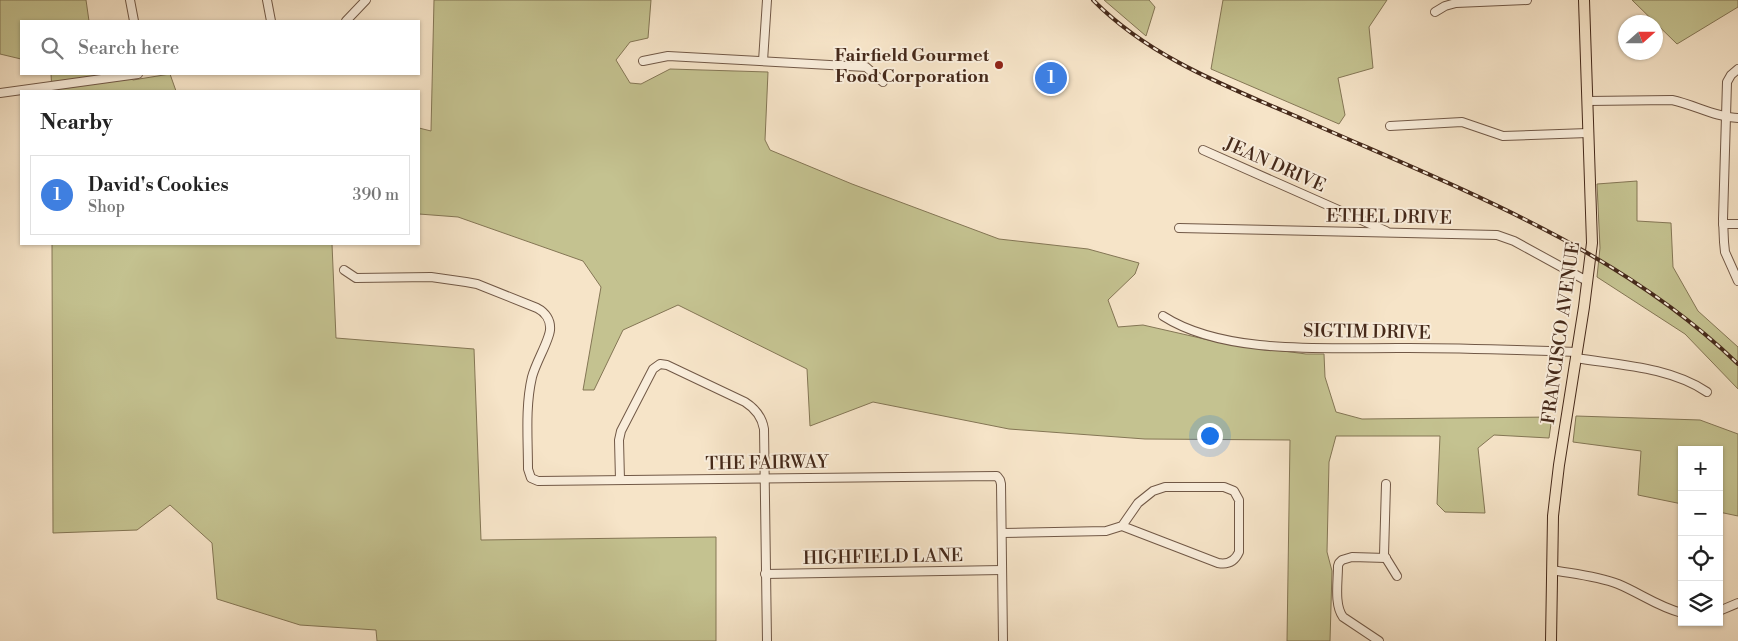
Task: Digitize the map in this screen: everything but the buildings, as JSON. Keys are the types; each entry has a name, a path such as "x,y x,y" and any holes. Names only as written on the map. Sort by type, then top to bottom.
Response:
{"main road":[{"name":"FRANCISCO AVENUE","path":"1551,641 1553,516 1592,243 1584,0"}],"street":[{"path":"130,0 134,20"},
{"path":"267,0 270,20"},
{"path":"347,20 366,0"},
{"path":"763,61 767,0"},
{"path":"1434,12 1456,3 1528,0"},
{"path":"643,61 668,56 866,67 883,82"},
{"path":"1738,69 1730,74 1727,82 1723,224 1725,252 1738,281"},
{"path":"22,90 131,75"},
{"path":"0,93 20,90"},
{"path":"1587,102 1672,100 1684,102 1726,118 1738,118"},
{"path":"1390,126 1462,122 1503,136 1588,133"},
{"name":"JEAN DRIVE","path":"1203,150 1390,233"},
{"path":"1723,224 1738,224"},
{"name":"ETHEL DRIVE","path":"1179,228 1497,235 1514,241 1587,281"},
{"name":"THE FAIRWAY","path":"344,270 356,278 431,277 477,284 537,308 544,313 549,320 550,329 533,374 528,410 528,472 534,480 992,475 1001,482 1002,533"},
{"name":"SIGTIM DRIVE","path":"1163,316 1177,326 1209,336 1265,345 1576,355 1674,374 1707,392"},
{"path":"620,480 619,440 623,426 653,369 660,364 670,366 745,402 758,413 764,429 767,641"},
{"path":"1386,484 1386,558 1397,576"},
{"path":"1003,641 1002,533 1106,532 1122,526 1141,500 1159,488 1224,487 1234,491 1239,500 1239,552 1235,558 1225,564 1218,563 1122,526"},
{"path":"1379,641 1340,613 1338,566 1346,558 1386,558"},
{"name":"HIGHFIELD LANE","path":"765,574 1002,570"},
{"path":"1552,570 1590,576 1616,583 1658,605 1678,612"},
{"path":"1723,609 1738,603"}],"shaded area":[{"path":"0,0 86,0 89,20 20,20 20,59 0,54"},
{"path":"434,0 651,0 648,38 630,42 616,60 630,83 641,84 670,69 768,72 765,140 770,150 852,184 999,239 1088,249 1139,263 1135,274 1108,300 1118,327 1143,325 1222,343 1306,354 1324,354 1325,377 1336,412 1362,419 1552,417 1549,438 1494,435 1478,448 1485,513 1445,512 1437,504 1440,436 1336,436 1329,462 1327,552 1332,571 1330,641 1287,641 1290,440 1145,439 1009,429 873,402 810,426 807,369 678,305 623,330 594,390 583,390 601,287 583,261 458,217 420,214 420,128 431,131"},
{"path":"1104,0 1149,0 1155,7 1146,36"},
{"path":"1223,0 1387,0 1369,27 1373,68 1338,78 1345,115 1339,124 1211,69"},
{"path":"1632,0 1738,0 1738,7 1677,44 1663,30 1663,15 1647,15"},
{"path":"51,75 126,75 133,80 170,75 176,90 52,90"},
{"path":"1637,181 1637,221 1671,223 1673,267 1698,311 1738,347 1738,389 1685,334 1597,277 1600,248 1597,184"},
{"path":"52,245 332,245 336,338 474,349 481,540 716,537 716,641 377,641 376,630 300,625 217,599 212,543 170,505 137,530 53,533"},
{"path":"1576,416 1700,420 1738,434 1738,516 1723,513 1723,446 1678,446 1678,503 1638,495 1641,451 1573,442"}],"railway":[{"path":"1093,0 1141,40 1195,71 1479,197 1589,254 1641,287 1691,323 1738,364"}],"place":[{"name":"Fairfield Gourmet Food Corporation","path":"999,65"},
{"name":"David's Cookies","path":"1051,78"}]}
